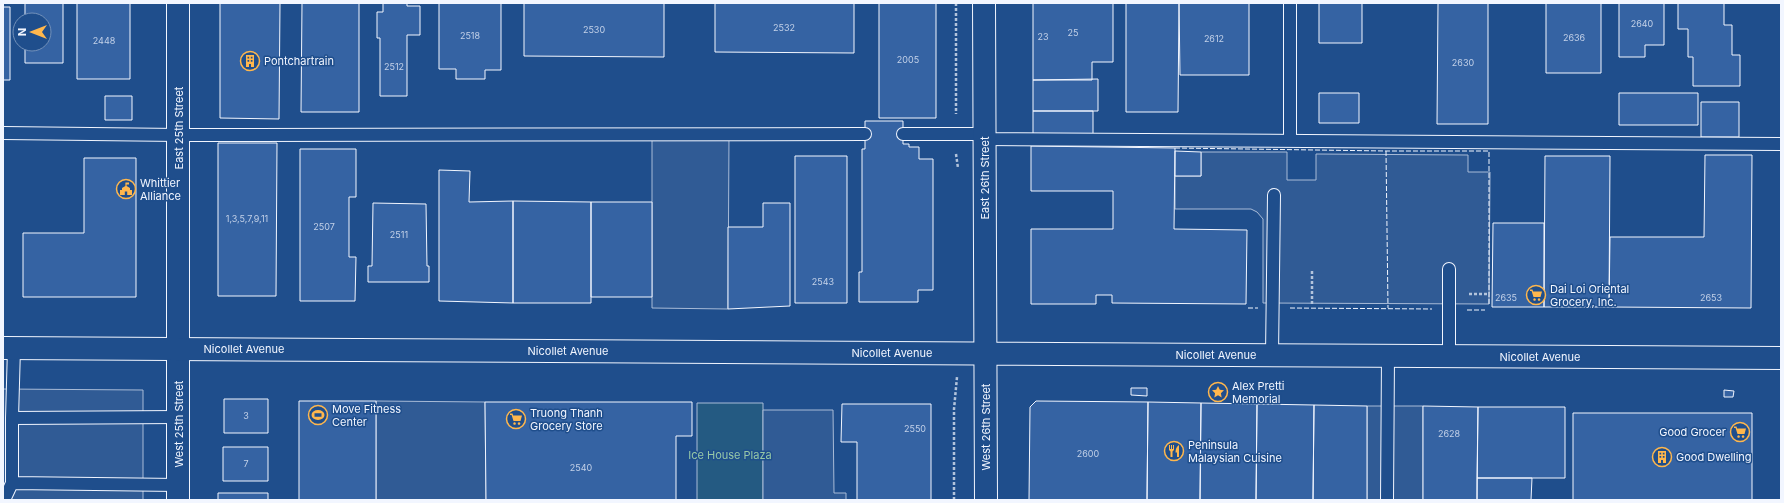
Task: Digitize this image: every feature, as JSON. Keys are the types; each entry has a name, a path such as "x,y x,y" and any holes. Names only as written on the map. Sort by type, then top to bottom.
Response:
{"street":[{"name":"East 25th Street","path":"178,3 179,348"},
{"name":"East 26th Street","path":"984,3 986,353"},
{"name":"Nicollet Avenue","path":"8,348 1781,358"},
{"name":"West 25th Street","path":"178,493 179,348"},
{"name":"West 26th Street","path":"986,353 986,500"}],"lane":[{"path":"1290,3 1290,141"},
{"path":"3,133 179,135 865,134"},
{"path":"903,134 1290,141 1781,144"},
{"path":"1272,355 1274,195"},
{"path":"1448,269 1449,356"},
{"path":"4,500 12,483 12,418 8,348"},
{"path":"1387,500 1388,356"},
{"path":"12,418 179,417"},
{"path":"12,483 178,493"}],"path":[{"path":"1312,270 1312,304"}],"green space":[{"name":"Ice House Plaza","path":"697,403 763,403 763,500 697,500"}],"shaded area":[{"path":"652,134 729,135 728,309 652,308"},
{"path":"1201,152 1287,152 1287,180 1316,180 1316,154 1468,155 1468,172 1490,172 1489,304 1263,303 1263,219 1257,212 1251,209 1175,209 1175,176 1201,176"},
{"path":"3,389 143,390 143,500 3,500"},
{"path":"376,401 485,402 486,500 376,500"},
{"path":"1367,406 1423,406 1423,500 1367,500"},
{"path":"763,410 833,410 834,493 846,493 846,500 763,500"}],"building":[{"path":"25,3 63,3 63,63 25,63 25,52 52,52 52,12 25,12"},
{"path":"77,3 130,3 130,79 77,79"},
{"name":"Pontchartrain","path":"220,3 280,3 279,119 220,118"},
{"path":"302,3 359,3 359,112 301,112"},
{"path":"383,3 407,3 407,6 420,6 420,35 407,35 407,96 380,96 380,38 377,38 377,12 383,12"},
{"path":"439,3 501,3 501,70 485,70 485,79 456,79 456,69 439,69"},
{"path":"524,3 664,3 664,57 524,56"},
{"path":"715,3 854,3 854,53 715,52"},
{"path":"879,3 936,3 936,118 879,118"},
{"path":"1033,3 1113,3 1113,62 1092,62 1092,80 1033,80"},
{"path":"1126,3 1179,3 1178,112 1126,112"},
{"path":"1179,3 1249,3 1249,75 1180,75"},
{"path":"1319,3 1362,3 1362,43 1319,43"},
{"path":"1438,3 1488,3 1488,124 1437,124"},
{"path":"1546,3 1601,3 1601,73 1546,73"},
{"path":"1619,3 1664,3 1664,45 1645,45 1645,57 1619,57"},
{"path":"1678,3 1724,3 1724,25 1732,25 1732,55 1740,55 1740,86 1693,86 1693,57 1688,57 1688,29 1678,29"},
{"path":"3,7 10,7 10,80 3,80"},
{"path":"1098,79 1098,111 1033,111 1033,80"},
{"path":"1319,93 1359,93 1359,123 1319,123"},
{"path":"1619,93 1698,93 1698,125 1619,125"},
{"path":"105,96 132,96 132,120 105,120"},
{"path":"1701,102 1739,102 1739,137 1701,137"},
{"path":"1033,111 1093,111 1093,134 1033,134"},
{"path":"865,121 903,121 903,144 909,144 909,147 919,147 919,159 933,159 933,290 918,290 918,302 859,302 859,272 862,272 862,149 865,149"},
{"path":"218,143 277,143 276,296 218,296"},
{"path":"1031,146 1175,148 1174,229 1247,230 1246,304 1112,303 1112,295 1096,295 1096,304 1031,304 1031,229 1113,229 1113,191 1031,191"},
{"path":"300,149 356,149 356,197 349,197 349,257 356,257 355,301 300,301"},
{"path":"1175,151 1201,152 1201,176 1175,176"},
{"path":"1705,155 1752,155 1751,308 1609,307 1610,237 1704,237"},
{"path":"795,156 847,156 847,303 795,303"},
{"path":"1545,156 1610,156 1609,307 1544,307"},
{"path":"84,158 136,158 136,297 23,297 23,233 84,233"},
{"path":"439,170 470,171 469,202 513,201 513,303 439,301"},
{"path":"513,201 591,202 591,303 513,303"},
{"path":"591,202 652,202 652,297 591,297"},
{"path":"373,203 426,204 427,266 429,266 429,282 368,282 368,266 372,266"},
{"path":"763,203 790,203 790,306 728,309 728,227 763,227"},
{"path":"1493,223 1544,223 1544,307 1492,307"},
{"path":"1131,388 1147,388 1147,396 1131,395"},
{"path":"1724,390 1734,391 1733,397 1724,397"},
{"path":"224,399 268,399 268,433 224,433"},
{"path":"299,401 376,401 376,500 299,500"},
{"path":"1036,401 1148,402 1147,500 1029,500 1030,407"},
{"path":"485,402 692,402 692,436 676,436 676,500 486,500"},
{"name":"Peninsula Malaysian Cuisine","path":"1148,402 1201,403 1200,500 1147,500"},
{"path":"1201,403 1257,404 1256,500 1200,500"},
{"path":"842,404 931,404 931,500 857,500 857,442 841,442"},
{"path":"1257,404 1314,405 1313,500 1256,500"},
{"path":"1314,405 1367,406 1367,500 1313,500"},
{"path":"1423,406 1478,407 1477,500 1423,500"},
{"path":"1478,407 1565,407 1565,478 1477,478"},
{"name":"Good Dwelling","path":"1573,413 1752,413 1752,500 1573,500"},
{"path":"223,447 268,447 268,481 223,481"},
{"path":"1477,478 1532,478 1531,500 1477,500"},
{"path":"218,493 268,493 268,500 218,500"}],"fence":[{"path":"1175,148 1489,151 1489,306"},
{"path":"1386,151 1388,308"},
{"path":"1248,308 1258,308"},
{"path":"1290,308 1432,309"},
{"path":"1467,310 1485,310"}],"place":[{"name":"Pontchartrain","path":"250,61"},
{"name":"Whittier Alliance","path":"126,189"},
{"name":"Dai Loi Oriental Grocery, Inc.","path":"1536,295"},
{"name":"Alex Pretti Memorial","path":"1218,392"},
{"name":"Move Fitness Center","path":"318,415"},
{"name":"Truong Thanh Grocery Store","path":"516,419"},
{"name":"Good Grocer","path":"1740,432"},
{"name":"Peninsula Malaysian Cuisine","path":"1174,451"},
{"name":"Good Dwelling","path":"1662,457"}]}
